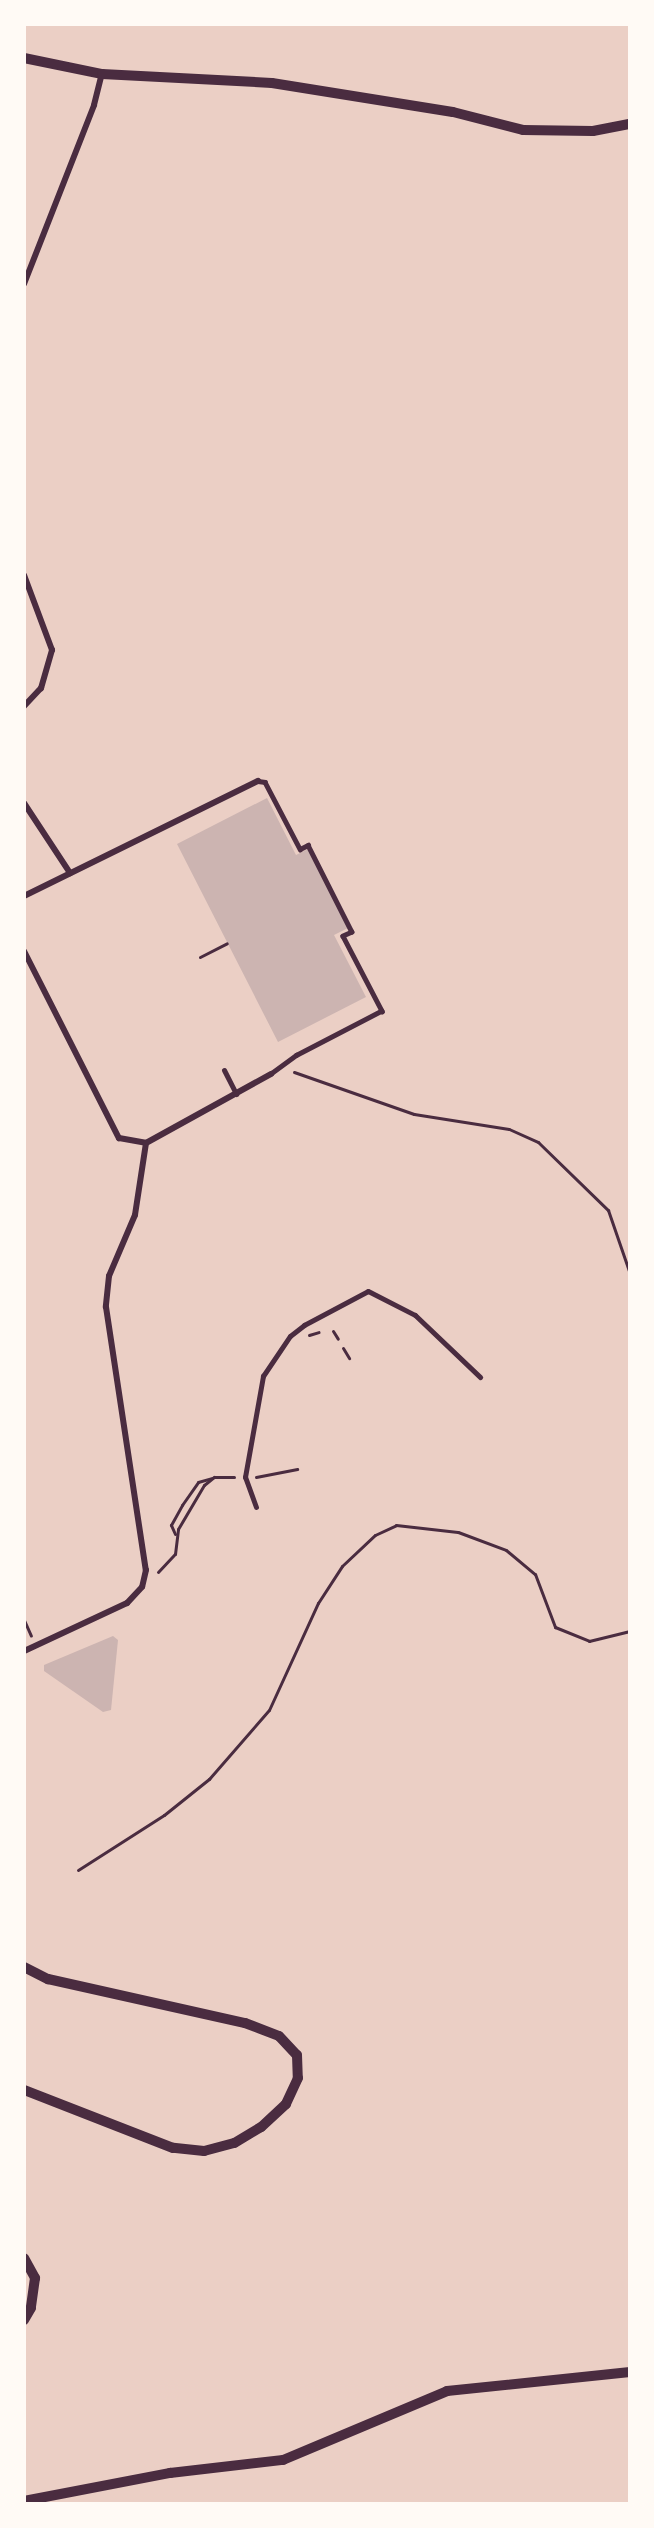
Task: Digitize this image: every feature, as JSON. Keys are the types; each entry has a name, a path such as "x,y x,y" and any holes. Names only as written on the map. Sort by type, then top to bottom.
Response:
{"street":[{"path":"24,58 102,74 272,83 453,112 523,130 593,131 630,124"},
{"path":"24,284 94,105 102,74"},
{"path":"24,575 52,650 41,688 24,706"},
{"path":"24,896 258,781"},
{"path":"24,803 70,873"},
{"path":"24,951 119,1138 146,1143 271,1074"},
{"path":"224,1070 236,1094"},
{"path":"24,1651 127,1603 142,1587 146,1570 106,1307 109,1276 135,1215 146,1143"},
{"path":"256,1507 245,1477 263,1376 290,1336 368,1291 415,1315 480,1377"},
{"path":"24,1967 48,1979 245,2023 279,2036 297,2055 298,2078 286,2104 261,2127 234,2143 204,2151 173,2148 24,2090"},
{"path":"24,2259 35,2278 32,2308 24,2320"},
{"path":"24,2501 170,2473 283,2460 447,2391 630,2372"}],"lane":[{"path":"258,781 265,782 300,849 308,845 351,932 343,936 382,1011 297,1055 271,1074"}],"path":[{"path":"200,957 227,943"},
{"path":"271,1074 296,1071 414,1114 525,1135 545,1148 608,1210 630,1274"},
{"path":"333,1331 338,1339"},
{"path":"343,1348 349,1358"},
{"path":"176,1535 171,1525 198,1482 214,1477 245,1477 297,1469"},
{"path":"178,1528 204,1485 214,1477"},
{"path":"78,1870 164,1815 209,1779 268,1710 318,1603 342,1566 375,1534 396,1525 458,1532 506,1550 535,1574 555,1627 588,1641 630,1630"},
{"path":"24,1620 36,1646"}],"shaded area":[{"path":"24,24 630,24 630,2504 24,2504"}],"building":[{"path":"267,798 296,855 308,849 348,928 334,935 366,997 278,1042 177,844"},
{"path":"113,1636 118,1640 111,1710 103,1712 44,1671 44,1665"}]}
